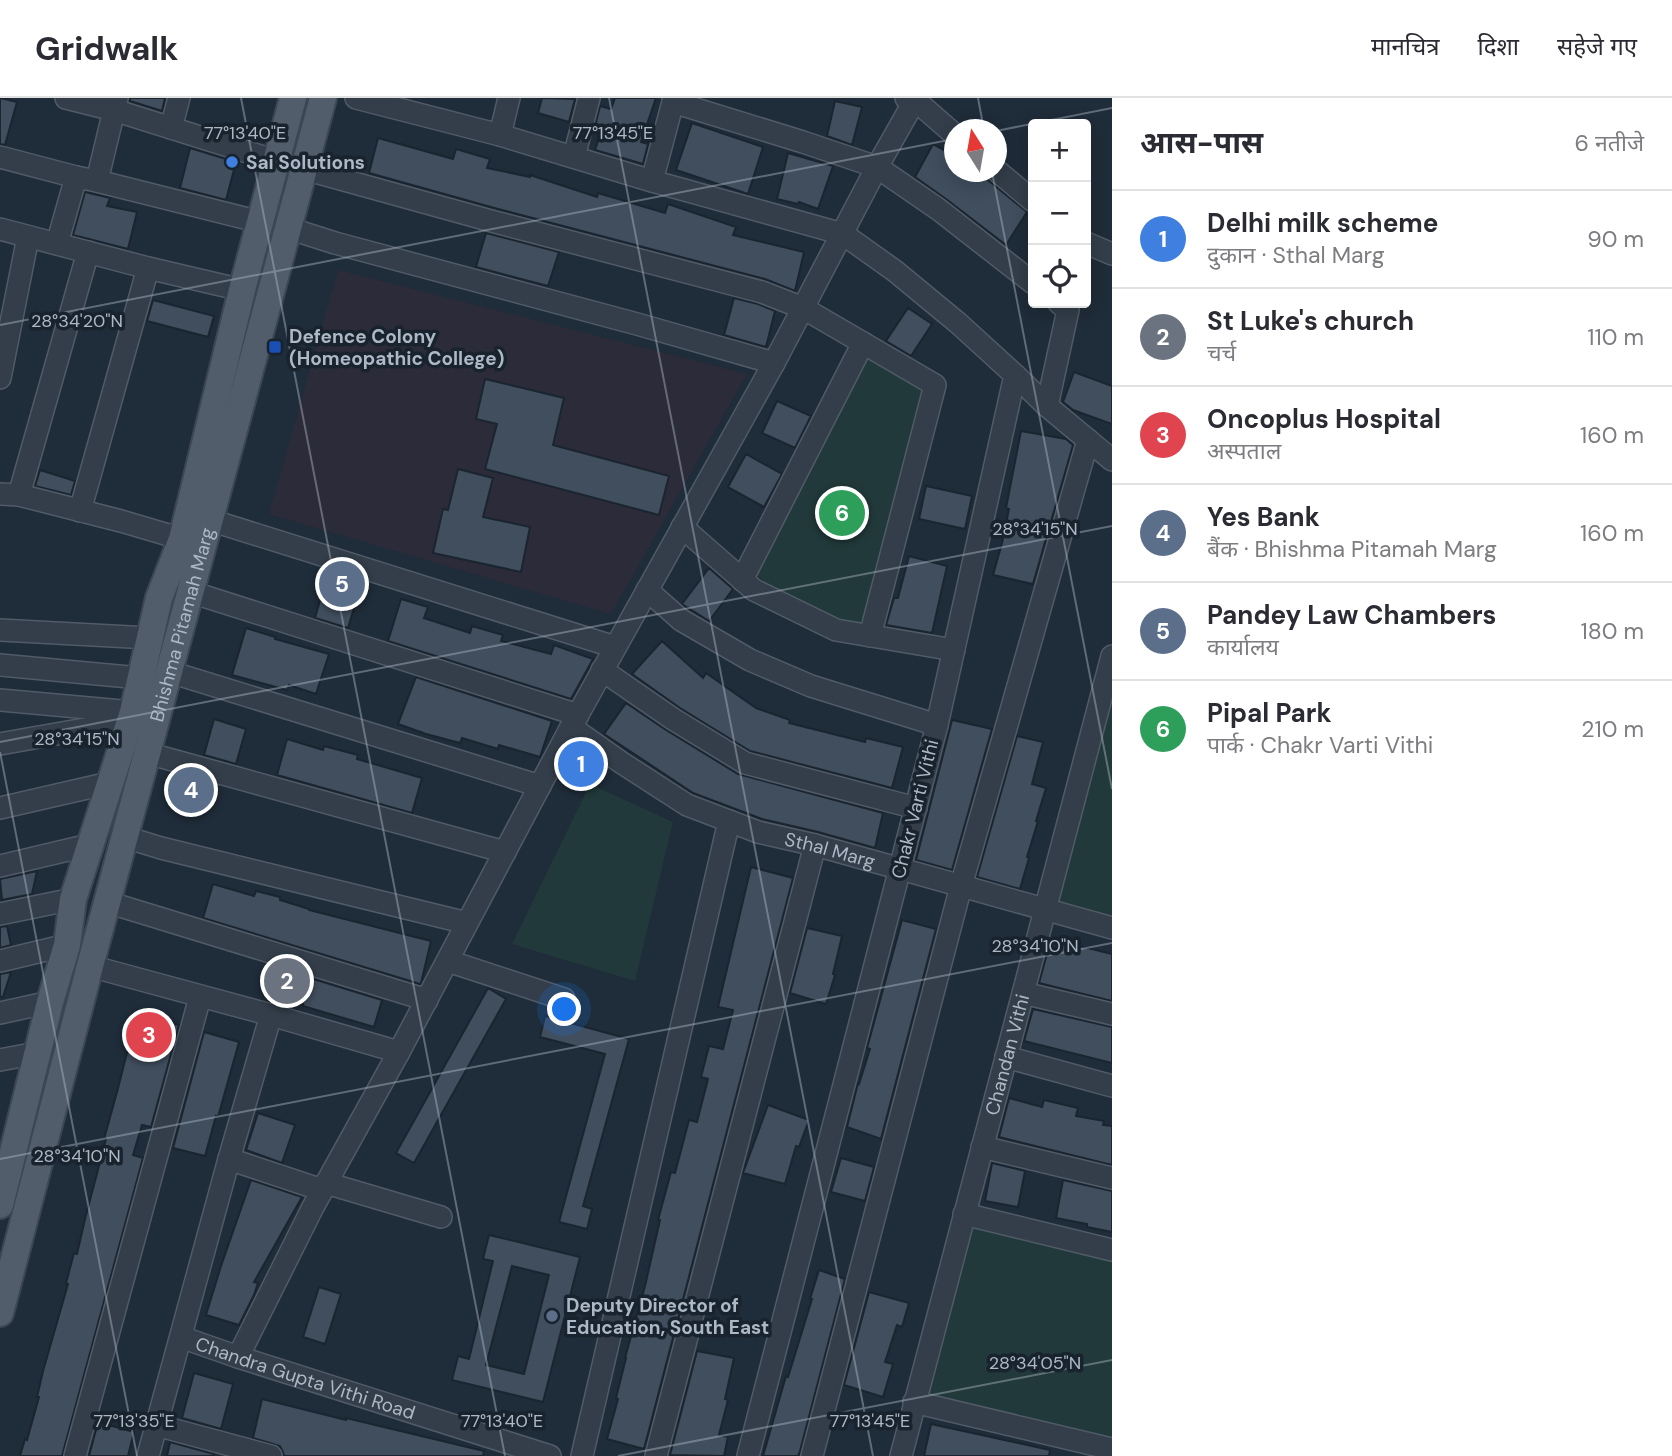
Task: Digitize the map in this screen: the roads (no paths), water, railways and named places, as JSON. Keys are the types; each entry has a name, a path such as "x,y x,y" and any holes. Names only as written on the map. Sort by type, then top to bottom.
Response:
{"main road":[{"name":"Bhishma Pitamah Marg","path":"0,1205 66,945 73,899 130,721 159,598 182,539 242,290 293,98"},
{"name":"Bhishma Pitamah Marg","path":"0,1313 107,902 323,98"}],"street":[{"path":"66,98 115,104 171,128 276,161"},
{"path":"171,128 179,98"},
{"path":"356,98 429,108 500,135 843,234 895,271 958,323 1047,406 1112,460"},
{"path":"500,135 509,98"},
{"path":"574,157 589,98"},
{"path":"238,1357 324,1186 448,961 574,721 774,363 912,99 944,126"},
{"path":"652,181 673,100 877,167 938,209 1028,279"},
{"path":"57,244 87,179 115,104"},
{"path":"0,157 260,222"},
{"path":"304,169 762,292 803,308 935,385 870,636"},
{"path":"1007,179 1028,197"},
{"path":"288,228 774,363"},
{"path":"0,229 242,290"},
{"path":"0,378 8,302 28,237"},
{"path":"1091,245 1112,254"},
{"path":"88,252 9,495 182,539"},
{"path":"80,511 148,268"},
{"path":"1047,406 1064,308"},
{"path":"742,580 863,343"},
{"name":"Chakr Varti Vithi","path":"748,1456 937,724 1015,375"},
{"path":"812,1456 961,886 1088,440"},
{"path":"210,520 615,648"},
{"path":"682,527 754,590 836,630 954,650"},
{"path":"647,590 681,620 750,660 811,686 937,724"},
{"name":"Sthal Marg","path":"191,592 574,721 622,763 687,805 758,832 815,845 1112,928"},
{"path":"0,629 149,638"},
{"name":"Chandan Vithi","path":"901,1456 1112,656"},
{"path":"0,665 140,678"},
{"path":"602,670 673,719 745,763 916,808"},
{"path":"170,672 540,786"},
{"path":"0,701 130,721"},
{"path":"0,744 130,721"},
{"path":"147,753 505,852"},
{"path":"0,808 109,783"},
{"path":"582,1456 729,821"},
{"path":"125,837 467,923"},
{"path":"0,866 89,845"},
{"path":"656,1456 815,845"},
{"path":"0,914 73,899"},
{"path":"107,902 427,1000"},
{"path":"0,961 66,945"},
{"path":"448,961 564,999"},
{"path":"90,966 399,1052"},
{"path":"1023,993 1112,1014"},
{"path":"75,1456 200,997"},
{"path":"0,1013 50,1002"},
{"path":"148,1456 271,1015"},
{"path":"0,1060 37,1053"},
{"path":"1006,1057 1112,1086"},
{"path":"982,1147 1112,1178"},
{"path":"229,1159 441,1217"},
{"path":"964,1214 1112,1250"},
{"name":"Chandra Gupta Vithi Road","path":"181,1337 550,1456"},
{"path":"914,1402 1112,1449"},
{"path":"156,1425 271,1456"}],"place":[{"name":"Sai Solutions","path":"232,162"},
{"name":"Defence Colony (Homeopathic College)","path":"275,347"},
{"name":"Pipal Park","path":"842,513"},
{"name":"Pandey Law Chambers","path":"342,584"},
{"name":"Delhi milk scheme","path":"581,764"},
{"name":"Yes Bank","path":"191,790"},
{"name":"St Luke's church","path":"287,981"},
{"name":"Oncoplus Hospital","path":"149,1035"},
{"name":"Deputy Director of Education, South East","path":"552,1316"}]}
